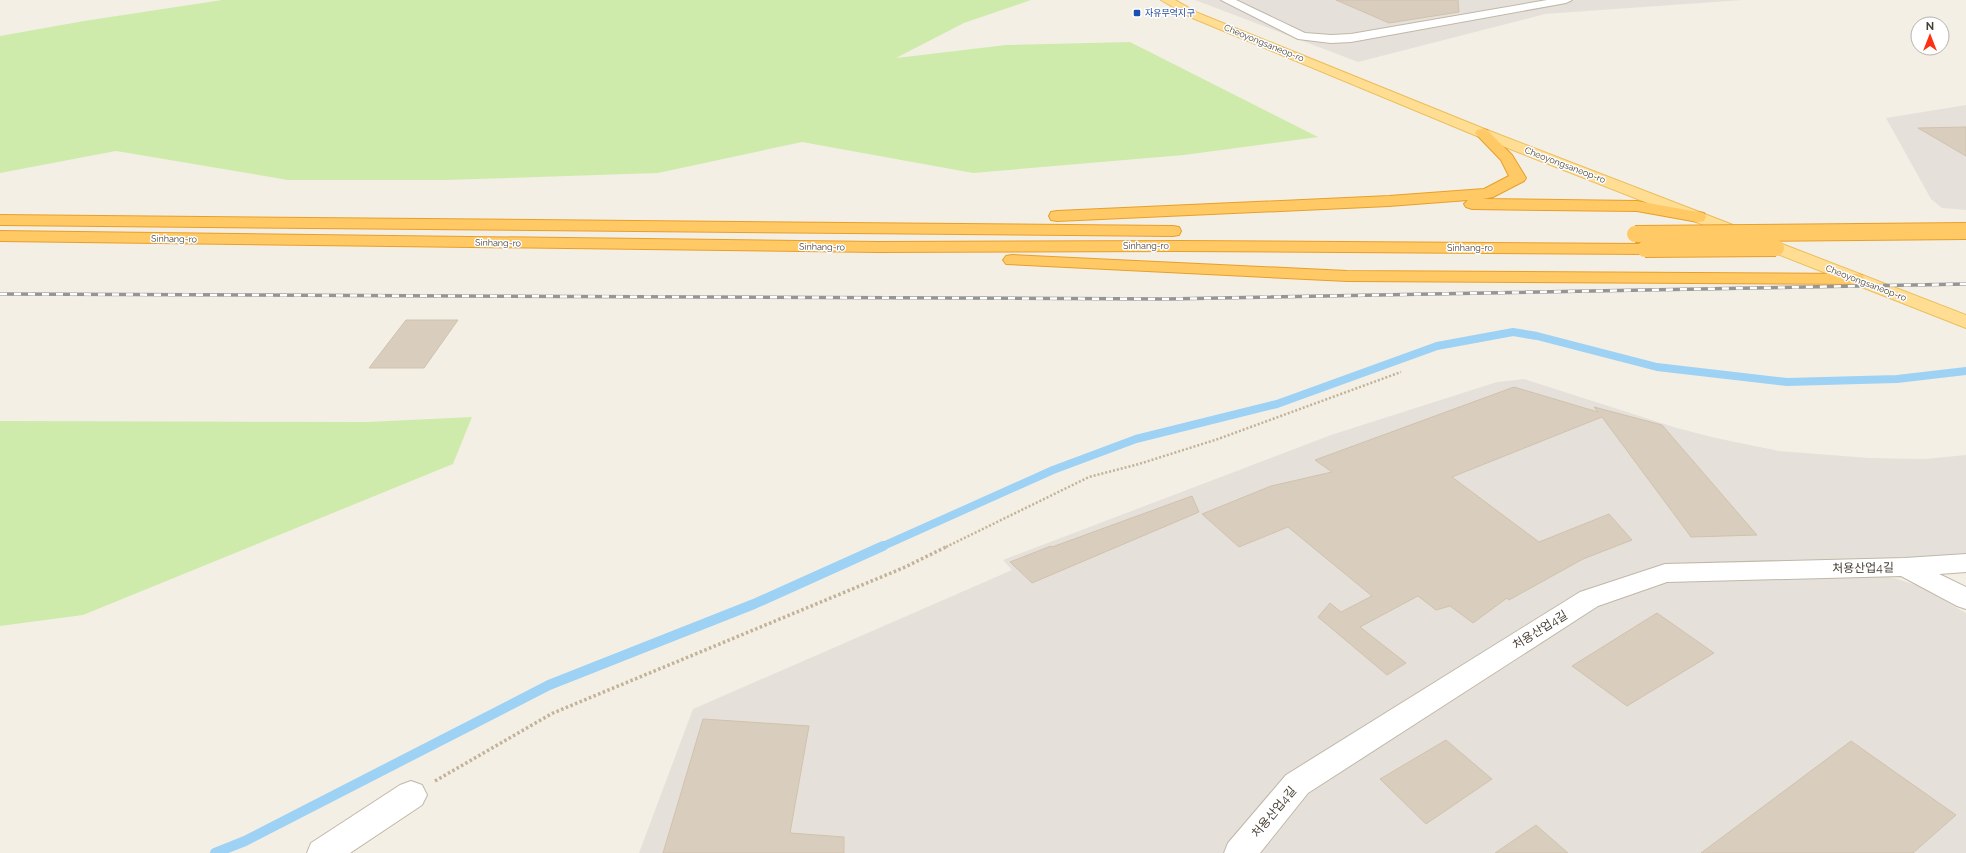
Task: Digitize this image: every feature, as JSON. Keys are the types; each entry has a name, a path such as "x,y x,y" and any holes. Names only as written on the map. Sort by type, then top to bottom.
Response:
{"highway":[{"path":"829,228 1284,206 1487,194 1518,178 1507,158 1482,132"},
{"path":"1284,206 1569,204 1637,206 1698,217"},
{"name":"Sinhang-ro","path":"0,220 1635,234 1966,231"},
{"name":"Sinhang-ro","path":"0,236 878,247 1188,246 1645,249 1966,246"},
{"path":"878,247 1007,260 1347,276 1856,279"}],"main road":[{"name":"Cheoyongsaneop-ro","path":"1167,0 1194,15 1482,132 1966,322"}],"street":[{"path":"1228,0 1302,36 1331,39 1351,38 1566,0"},
{"path":"1528,0 1541,5"},
{"name":"처용산업4길","path":"1240,853 1297,784 1589,599 1665,573 1905,567 1966,563"},
{"name":"처용산업4길","path":"1905,567 1966,599"},
{"path":"323,853 411,795"}],"path":[{"path":"411,795 553,713 902,568 1089,477 1139,464 1218,439 1401,372"}],"shaded area":[{"path":"1195,0 1743,0 1545,14 1358,62"},
{"path":"1966,105 1966,210 1942,208 1931,199 1886,118"},
{"path":"1524,379 1677,428 1779,451 1869,458 1924,459 1966,455 1966,563 1862,568 1916,585 1966,613 1966,853 639,853 693,709 1012,570 1003,560 1331,435 1497,382"}],"green space":[{"path":"222,0 1031,0 964,23 896,58 1006,45 1130,42 1318,137 1184,155 973,173 802,142 658,173 446,180 288,180 116,151 0,173 0,36 84,21"},
{"path":"472,417 453,464 83,615 0,626 0,421 367,422"}],"building":[{"path":"1336,0 1458,0 1459,12 1389,23"},
{"path":"1966,127 1966,156 1918,128"},
{"path":"406,320 458,320 424,368 369,368"},
{"path":"1514,387 1598,412 1594,407 1662,425 1757,535 1691,537 1602,417 1452,477 1539,542 1609,514 1632,540 1583,559 1509,600 1507,598 1473,623 1450,606 1436,610 1418,596 1360,627 1406,663 1387,675 1318,617 1330,603 1341,612 1372,596 1288,527 1239,547 1202,514 1271,486 1332,472 1315,460"},
{"path":"1192,496 1199,512 1032,583 1010,562 1051,546 1052,547"},
{"path":"1657,613 1714,653 1627,706 1572,666"},
{"path":"703,719 809,726 790,833 844,837 844,853 663,853"},
{"path":"1446,740 1492,779 1426,824 1380,779"},
{"path":"1851,741 1956,815 1913,853 1701,853"},
{"path":"1536,825 1568,853 1495,853"}],"waterway":[{"path":"881,547 1053,470 1136,439 1277,404 1437,346 1513,332 1537,336 1657,367 1787,382 1897,379 1966,371"},
{"path":"215,853 245,841 549,685 754,604 883,546"}],"railway":[{"path":"0,294 1167,299 1966,284"}],"place":[{"name":"자유무역지구","path":"1137,13"}]}
